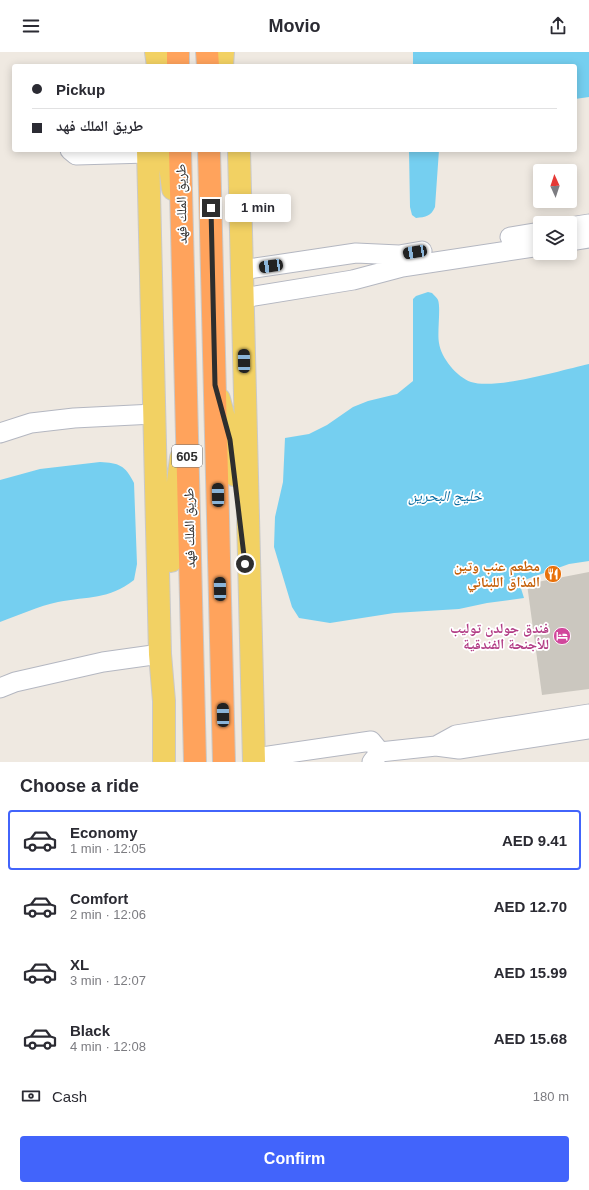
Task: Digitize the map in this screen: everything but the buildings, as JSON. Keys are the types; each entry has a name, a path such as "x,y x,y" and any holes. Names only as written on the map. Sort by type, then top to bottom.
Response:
{"highway":[{"path":"178,52 178,64"},
{"path":"207,52 208,64"},
{"name":"طريق الملك فهد","path":"180,152 195,762"},
{"name":"طريق الملك فهد","path":"210,154 224,762"}],"main road":[{"path":"146,52 146,64"},
{"path":"156,52 158,64"},
{"path":"222,64 223,52"},
{"path":"237,52 237,64"},
{"path":"155,152 183,271"},
{"path":"155,152 154,414 160,654 164,701"},
{"path":"239,152 254,760"},
{"path":"215,385 230,440 250,611"},
{"path":"164,762 164,701 173,522 186,417"}],"street":[{"path":"72,152 76,155 97,152"},
{"path":"577,227 589,224"},
{"path":"242,270 356,253 399,255 533,233"},
{"path":"577,240 589,238"},
{"path":"243,298 353,280 402,267 533,247"},
{"path":"0,433 30,423 74,418 154,414"},
{"path":"0,688 15,682 103,662 160,654"},
{"path":"436,754 456,735 589,714"},
{"path":"254,760 371,741 376,757 436,754 459,749 589,729"}],"water":[{"path":"413,52 589,52 589,97 577,99 577,64 413,64"},
{"path":"409,152 439,152 435,207 428,216 416,218 412,215 410,207"},
{"name":"خليج البحرين","path":"428,292 432,293 438,300 439,304 440,349 450,366 466,380 482,384 512,381 589,364 589,561 569,564 519,582 524,598 487,603 459,609 394,613 330,623 299,618 292,607 274,547 275,517 283,482 285,438 309,434 327,425 353,407 368,401 397,394 413,381 413,299 416,296"},
{"path":"100,462 112,463 121,466 128,472 134,483 137,564 134,580 116,591 107,594 58,602 36,608 0,622 0,480 40,469"}],"place":[{"name":"مطعم عنب وتين المذاق اللبناني","path":"553,574"},
{"name":"فندق جولدن توليب للأجنحة الفندقية","path":"562,636"}],"route":[{"path":"211,208 215,385 230,440 245,564"}]}
